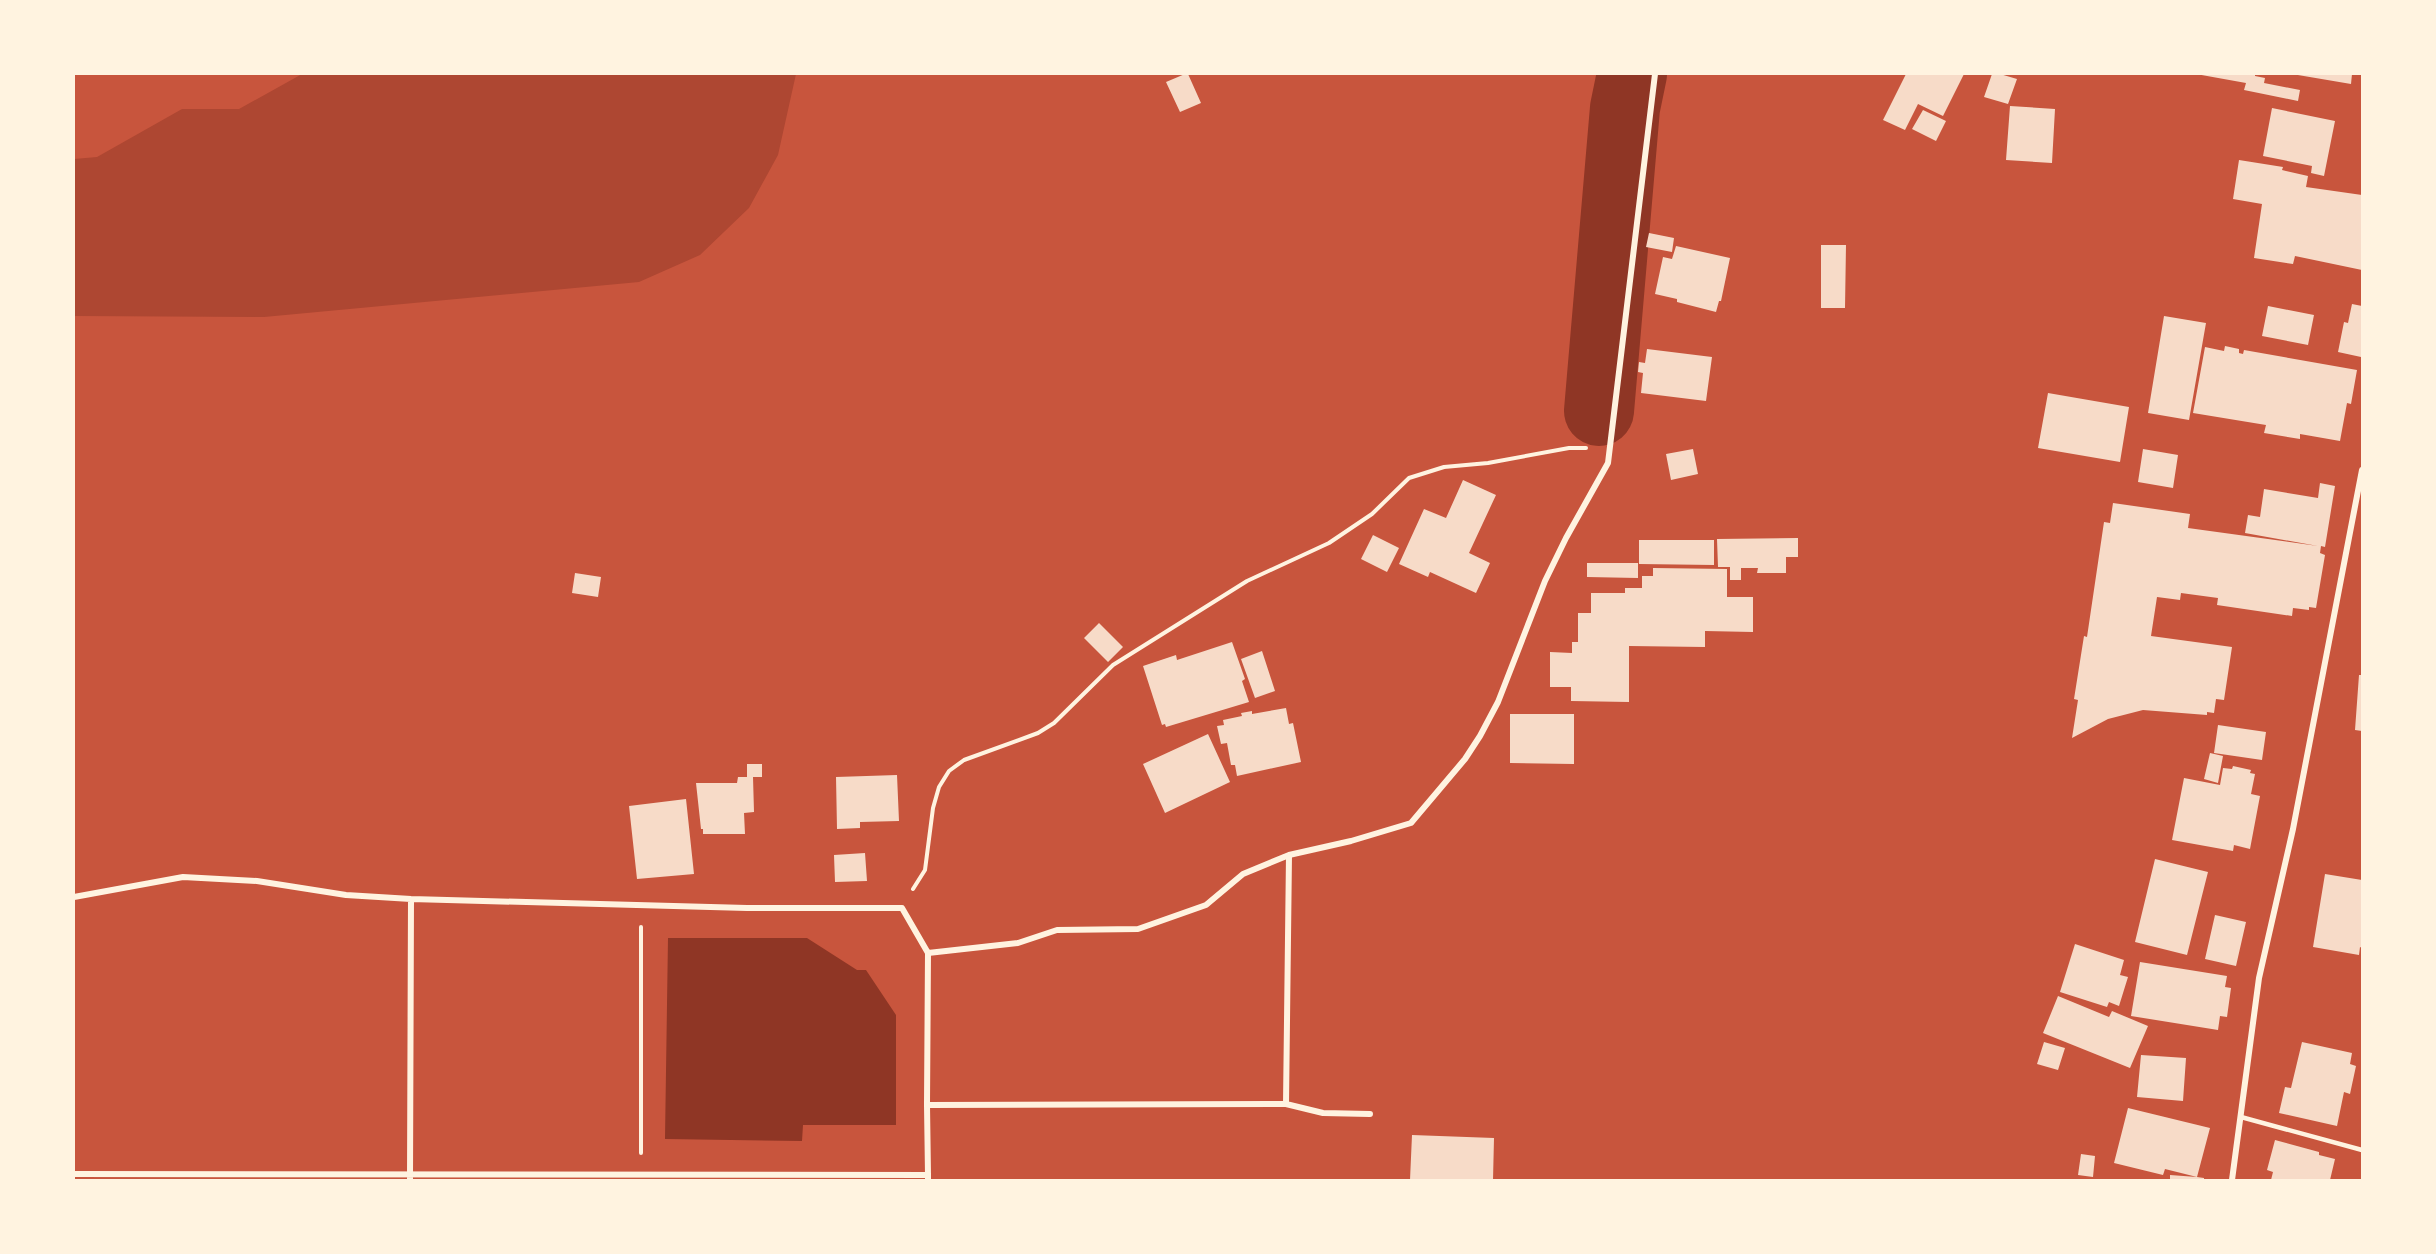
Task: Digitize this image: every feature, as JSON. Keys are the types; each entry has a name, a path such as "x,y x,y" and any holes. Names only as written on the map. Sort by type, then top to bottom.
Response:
{"street":[{"path":"928,953 1018,944 1057,930 1138,929 1206,905 1243,874 1289,855 1351,841 1411,823 1465,759 1498,702 1545,582 1566,538 1601,479 1611,450 1655,74"},
{"path":"2232,1180 2259,978 2294,829 2362,470"},
{"path":"1286,1104 1289,855"},
{"path":"74,897 183,877 257,881 346,895 411,899 640,905 902,908 928,953 928,1178 642,1175 410,1178 74,1174"},
{"path":"410,1178 411,899"},
{"path":"927,1105 1286,1104 1323,1113 1370,1114"}],"lane":[{"path":"2241,1117 2362,1150"}],"path":[{"path":"902,908 925,870 933,808 939,787 949,771 964,760 1038,733 1054,723 1113,665 1246,582 1329,543 1372,514 1409,478 1444,467 1488,463 1569,447 1600,447 1611,450"},
{"path":"640,905 642,1175"}],"shaded area":[{"path":"302,74 796,74 778,155 749,208 700,255 639,282 264,317 74,316 74,159 97,157 182,109 239,109"},
{"path":"668,938 807,938 857,970 866,970 896,1015 896,1125 803,1125 802,1141 665,1139"}],"building":[{"path":"1188,74 1201,103 1180,112 1166,82"},
{"path":"1906,74 1964,74 1943,116 1918,104 1905,130 1883,120"},
{"path":"1992,74 2017,79 2008,104 1984,97"},
{"path":"2196,74 2255,74 2255,76 2265,78 2264,83 2300,90 2298,101 2244,90 2246,83"},
{"path":"2292,74 2352,74 2351,84"},
{"path":"2010,106 2055,109 2052,163 2006,160"},
{"path":"2272,108 2335,121 2324,176 2311,173 2312,166 2263,156"},
{"path":"1923,110 1946,121 1936,141 1912,129"},
{"path":"2239,160 2283,167 2282,170 2308,176 2306,187 2362,195 2362,270 2295,256 2293,264 2254,258 2262,204 2233,199"},
{"path":"1649,233 1674,238 1672,252 1646,247"},
{"path":"1821,245 1846,245 1845,308 1821,308"},
{"path":"1676,246 1730,258 1721,301 1719,301 1716,312 1655,294 1663,257 1672,259"},
{"path":"2352,304 2362,306 2361,357 2338,352 2344,322 2348,323"},
{"path":"2268,306 2314,315 2308,345 2262,336"},
{"path":"2164,316 2206,323 2189,420 2148,413"},
{"path":"2225,346 2239,349 2239,353 2243,354 2244,350 2357,370 2351,404 2347,403 2340,441 2300,434 2300,439 2264,433 2266,425 2193,413 2205,347 2224,351"},
{"path":"1647,349 1712,357 1706,401 1641,393 1643,373 1638,372 1639,362 1645,363"},
{"path":"2048,393 2129,407 2120,462 2038,448"},
{"path":"1693,449 1698,474 1671,480 1666,454"},
{"path":"2143,449 2178,455 2173,488 2138,482"},
{"path":"1463,480 1496,495 1469,553 1490,563 1476,593 1430,572 1428,577 1399,564 1424,509 1446,518"},
{"path":"2320,483 2335,486 2325,547 2321,546 2320,553 2325,555 2316,608 2309,607 2309,610 2293,608 2292,616 2217,605 2218,598 2181,593 2180,600 2157,597 2151,636 2232,647 2224,700 2216,699 2214,713 2207,712 2207,715 2143,710 2108,719 2072,738 2078,700 2074,699 2084,636 2087,637 2104,522 2110,523 2113,503 2190,514 2188,528 2318,546 2245,533 2248,515 2260,517 2264,489 2318,498"},
{"path":"1373,535 1399,548 1387,572 1361,559"},
{"path":"1798,538 1798,557 1786,557 1786,573 1757,573 1758,568 1741,568 1741,580 1730,580 1730,567 1718,567 1717,539"},
{"path":"1639,540 1714,540 1714,565 1639,564"},
{"path":"1587,563 1638,563 1638,578 1587,577"},
{"path":"1653,568 1727,569 1727,597 1753,597 1753,632 1705,631 1705,647 1629,646 1629,702 1571,701 1571,687 1550,687 1550,652 1572,653 1572,642 1578,642 1578,613 1591,613 1591,593 1625,593 1625,588 1642,588 1642,576 1653,576"},
{"path":"575,573 601,577 598,597 572,593"},
{"path":"1099,623 1123,647 1108,662 1084,638"},
{"path":"1232,642 1245,679 1242,681 1249,702 1166,727 1165,724 1162,725 1143,666 1176,655 1177,660"},
{"path":"1262,651 1275,691 1255,698 1241,659"},
{"path":"2359,675 2362,675 2362,731 2355,730"},
{"path":"1286,708 1289,724 1293,723 1301,762 1237,776 1235,765 1231,765 1227,743 1221,744 1217,726 1224,725 1223,720 1242,716 1241,713 1252,711 1252,714"},
{"path":"1510,714 1574,714 1574,764 1510,763"},
{"path":"2218,725 2266,732 2262,760 2214,753"},
{"path":"1208,734 1230,782 1165,813 1143,764"},
{"path":"2210,753 2223,756 2218,783 2204,779"},
{"path":"747,764 762,764 762,777 753,777 754,812 744,813 745,834 703,834 696,783 737,783 738,777 747,777"},
{"path":"2233,766 2251,770 2250,773 2255,774 2251,794 2260,796 2250,849 2234,845 2233,851 2172,840 2184,778 2220,785 2223,768 2232,769"},
{"path":"897,775 899,821 860,822 860,828 837,829 836,777"},
{"path":"686,799 694,874 637,879 629,806"},
{"path":"865,853 867,881 835,882 834,855"},
{"path":"2155,859 2208,872 2187,955 2135,942"},
{"path":"2325,874 2362,880 2362,948 2360,947 2359,955 2313,947"},
{"path":"2215,915 2246,922 2236,966 2205,959"},
{"path":"2075,944 2124,960 2120,975 2128,977 2119,1006 2109,1002 2107,1007 2060,992"},
{"path":"2140,962 2227,976 2225,987 2231,988 2227,1017 2220,1016 2218,1030 2131,1016"},
{"path":"2058,996 2109,1017 2112,1011 2148,1026 2130,1068 2043,1033"},
{"path":"2044,1042 2065,1048 2058,1070 2037,1064"},
{"path":"2302,1042 2352,1053 2350,1064 2356,1066 2350,1094 2344,1092 2337,1126 2279,1113 2285,1087 2291,1088"},
{"path":"2141,1055 2186,1058 2183,1101 2137,1097"},
{"path":"2128,1108 2210,1128 2197,1177 2165,1169 2163,1175 2114,1163"},
{"path":"1412,1135 1494,1138 1493,1180 1410,1180"},
{"path":"2275,1140 2319,1152 2319,1155 2335,1159 2330,1180 2271,1180 2273,1172 2267,1170"},
{"path":"2081,1154 2095,1156 2093,1177 2078,1175"},
{"path":"2170,1175 2204,1178 2204,1180 2170,1180"}],"waterway":[{"path":"1599,411 1625,108 1632,74"}]}
